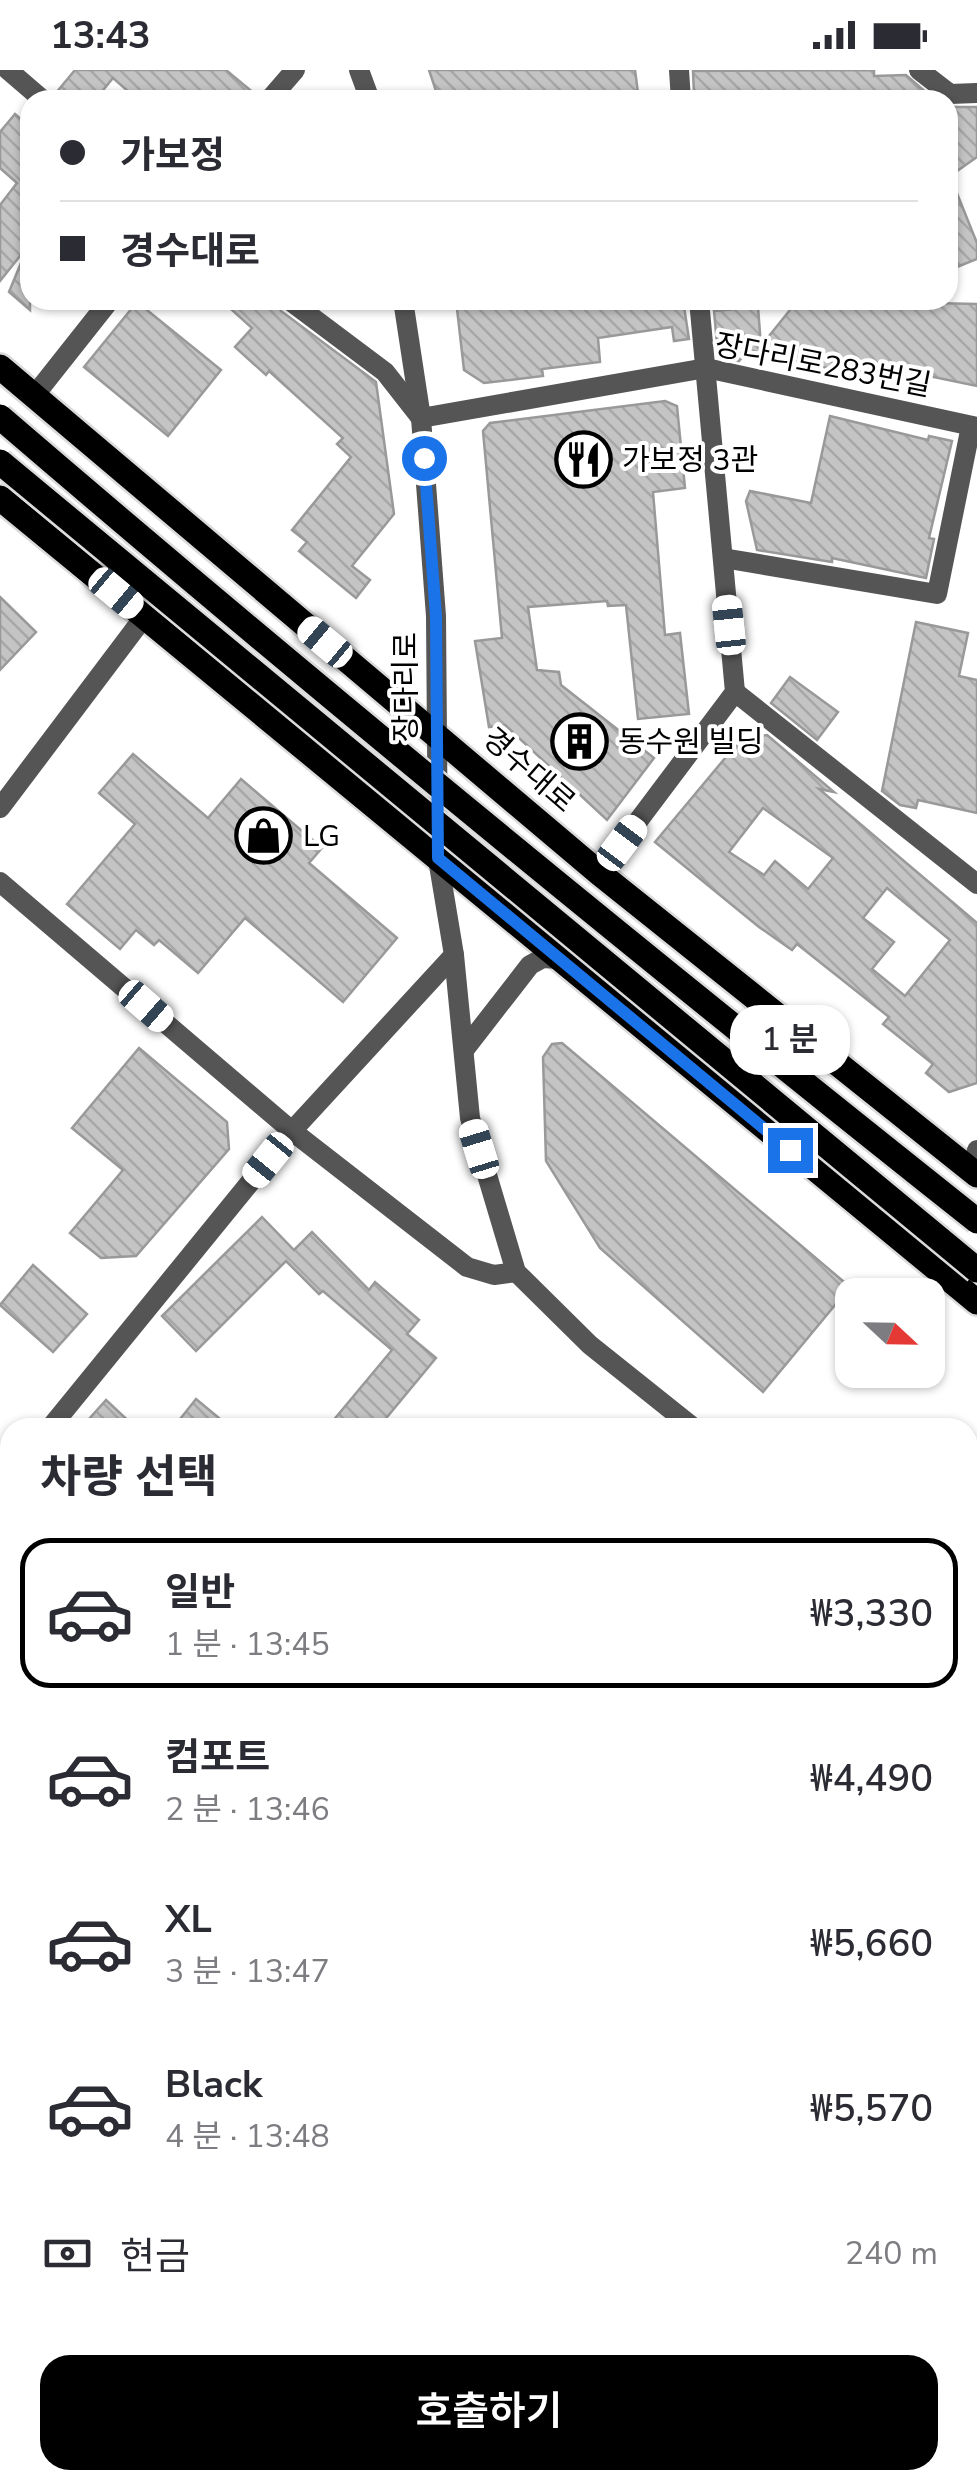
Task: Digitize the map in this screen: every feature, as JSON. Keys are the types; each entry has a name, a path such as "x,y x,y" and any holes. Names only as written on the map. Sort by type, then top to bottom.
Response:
{"main road":[{"name":"경수대로","path":"0,367 599,873 975,1165"},
{"path":"0,417 202,591 706,1006 977,1221"},
{"path":"0,462 977,1270"},
{"path":"0,498 977,1302"}],"street":[{"path":"8,70 31,90"},
{"path":"278,90 295,70"},
{"path":"919,70 945,90"},
{"path":"34,396 102,310"},
{"path":"303,310 385,372 420,418"},
{"name":"장다리로","path":"404,310 420,418 436,616 438,858 454,956 470,1118 516,1272"},
{"path":"599,873 735,692 701,310"},
{"name":"장다리로283번길","path":"420,418 706,368 974,427"},
{"path":"722,558 937,594 974,427"},
{"path":"0,808 144,617"},
{"path":"735,692 977,884"},
{"path":"0,882 292,1131 467,1267 494,1275 516,1272 590,1345 681,1418"},
{"path":"58,1418 292,1131 454,956"},
{"path":"464,1050 530,965 543,958 560,959"}],"building":[{"path":"75,70 226,70 250,90 127,90 113,78 103,90 58,90"},
{"path":"429,70 635,70 638,90 436,90"},
{"path":"874,70 874,76 906,75 923,90 694,90 693,71"},
{"path":"958,107 977,107 977,157 958,170"},
{"path":"15,114 20,118 20,256 0,281 0,205 17,183 0,168 0,132"},
{"path":"958,196 977,243 977,259 958,267"},
{"path":"20,265 20,301 9,292"},
{"path":"958,304 977,304 977,386 866,363 863,376 748,350 739,361 718,355 714,311 758,310 761,346 790,310 958,310"},
{"path":"130,310 147,310 221,370 168,436 84,367"},
{"path":"232,310 280,310 376,382 394,514 352,566 370,580 356,598 299,551 307,542 292,530 351,457 337,444 343,438 269,371 266,375 235,347 252,328"},
{"path":"457,310 685,310 689,339 674,341 672,327 598,338 600,362 542,369 543,376 484,383 464,370"},
{"path":"665,401 677,406 685,488 653,492 665,635 680,633 689,714 638,719 626,605 608,606 607,601 528,607 537,670 559,672 561,685 654,758 607,820 505,725 489,727 475,641 502,638 483,431 490,423"},
{"path":"830,416 928,440 929,436 952,441 929,538 934,539 926,578 832,558 832,562 757,550 746,501 750,491 811,503"},
{"path":"0,597 36,632 0,670"},
{"path":"916,622 968,633 959,676 977,680 977,813 918,800 916,808 900,805 882,791"},
{"path":"790,677 838,712 817,740 771,703"},
{"path":"767,735 834,792 819,789 977,923 977,1083 949,1092 926,1073 933,1064 883,1024 889,1017 797,944 792,950 759,927 655,842 741,739","holes":["763,808 833,858 808,889 775,861 764,875 729,852","887,888 950,940 905,996 872,969 894,942 863,918"]},
{"path":"133,754 208,818 241,779 322,848 309,863 397,938 343,1002 245,918 198,973 159,940 154,945 136,930 120,949 67,904 135,824 99,793"},
{"path":"562,1043 839,1278 835,1278 835,1305 763,1392 600,1248 546,1161 543,1057 552,1044"},
{"path":"139,1048 227,1122 229,1149 136,1256 101,1258 70,1233 123,1170 72,1128"},
{"path":"262,1217 294,1250 312,1232 369,1290 375,1282 419,1320 407,1334 436,1358 386,1418 335,1418 392,1350 323,1291 319,1294 286,1261 196,1351 162,1316"},
{"path":"33,1265 87,1314 53,1352 0,1305"},
{"path":"196,1399 219,1418 181,1418"},
{"path":"106,1400 125,1418 90,1418"}],"place":[{"name":"가보정 3관","path":"583,460"},
{"name":"동수원 빌딩","path":"579,742"},
{"name":"LG","path":"264,836"}],"route":[{"path":"424,458 438,669 438,858 790,1150"}]}
